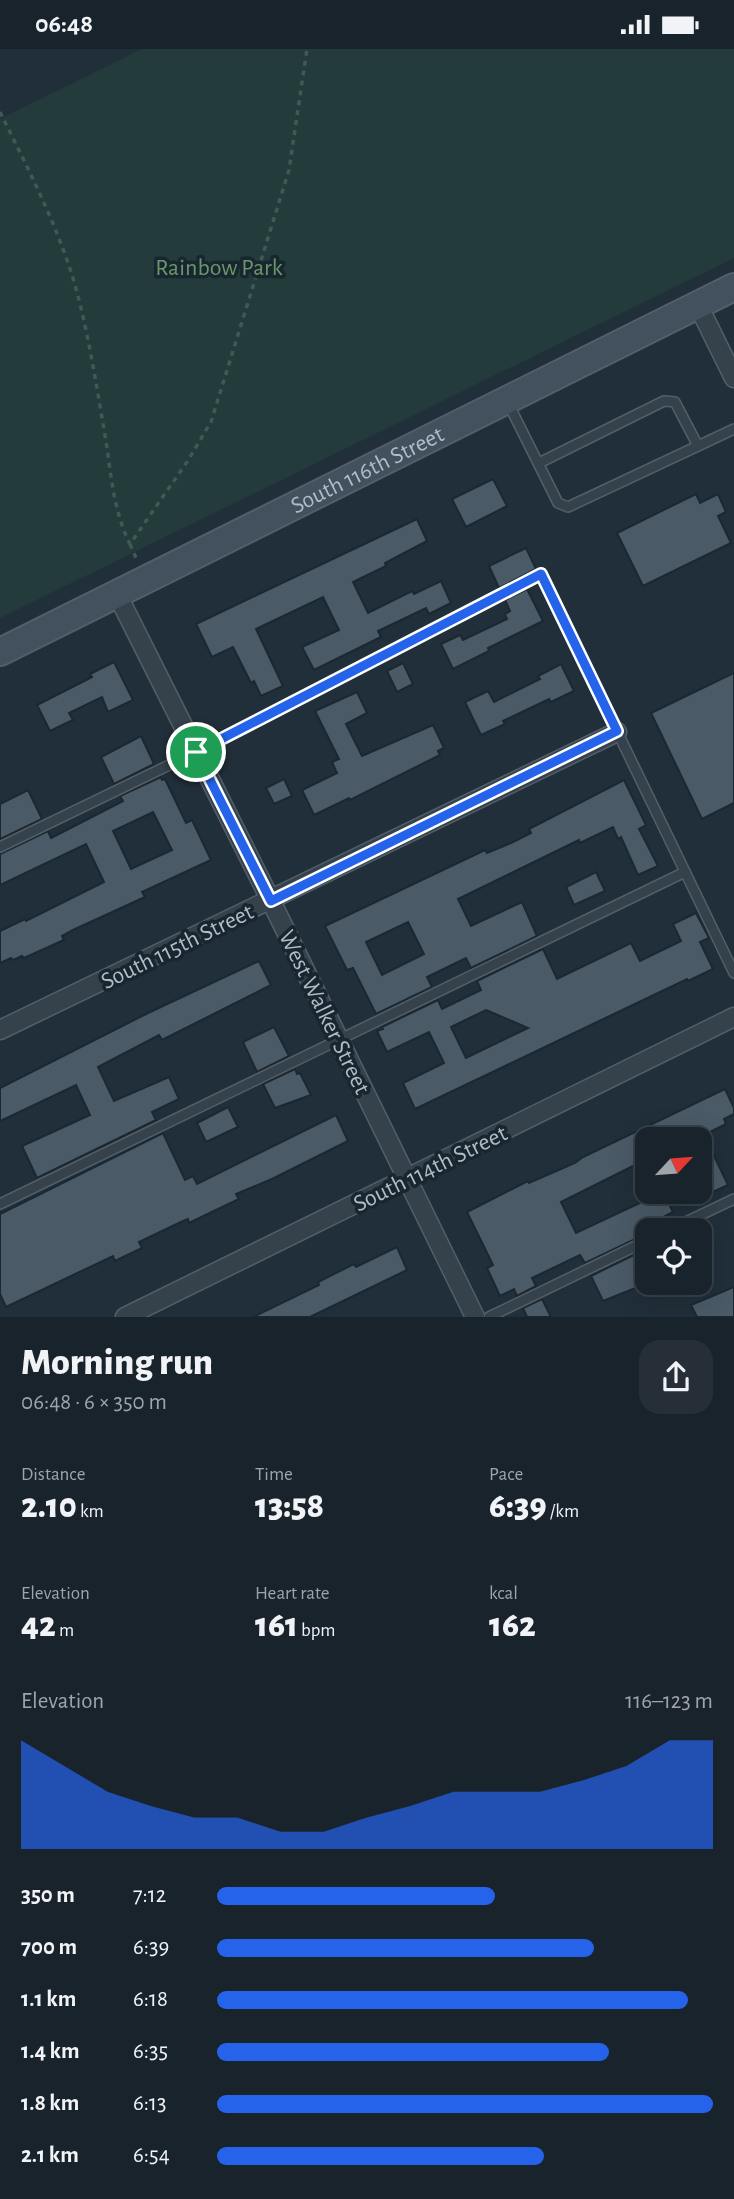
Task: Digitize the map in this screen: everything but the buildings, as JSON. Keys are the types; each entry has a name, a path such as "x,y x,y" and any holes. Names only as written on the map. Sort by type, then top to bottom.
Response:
{"street":[{"name":"South 116th Street","path":"0,652 734,287"},
{"path":"698,305 734,378"},
{"name":"West Walker Street","path":"117,594 475,1317"},
{"name":"South 115th Street","path":"0,1030 617,731"},
{"name":"South 114th Street","path":"125,1317 734,1017"}],"lane":[{"path":"507,400 558,503 568,507 734,429"},
{"path":"539,463 664,401 675,402 698,446"},
{"path":"0,846 196,752 541,574 734,972"},
{"path":"0,1204 685,872"},
{"path":"694,1218 734,1199"},
{"path":"489,1317 635,1246"}],"path":[{"path":"0,112 50,219 80,302 121,528 130,544 187,462 211,422 289,170 307,49"}],"green space":[{"name":"Rainbow Park","path":"142,49 734,49 734,258 0,618 0,119"}],"route":[{"path":"541,574 617,731 271,901 196,752 541,574"}]}
